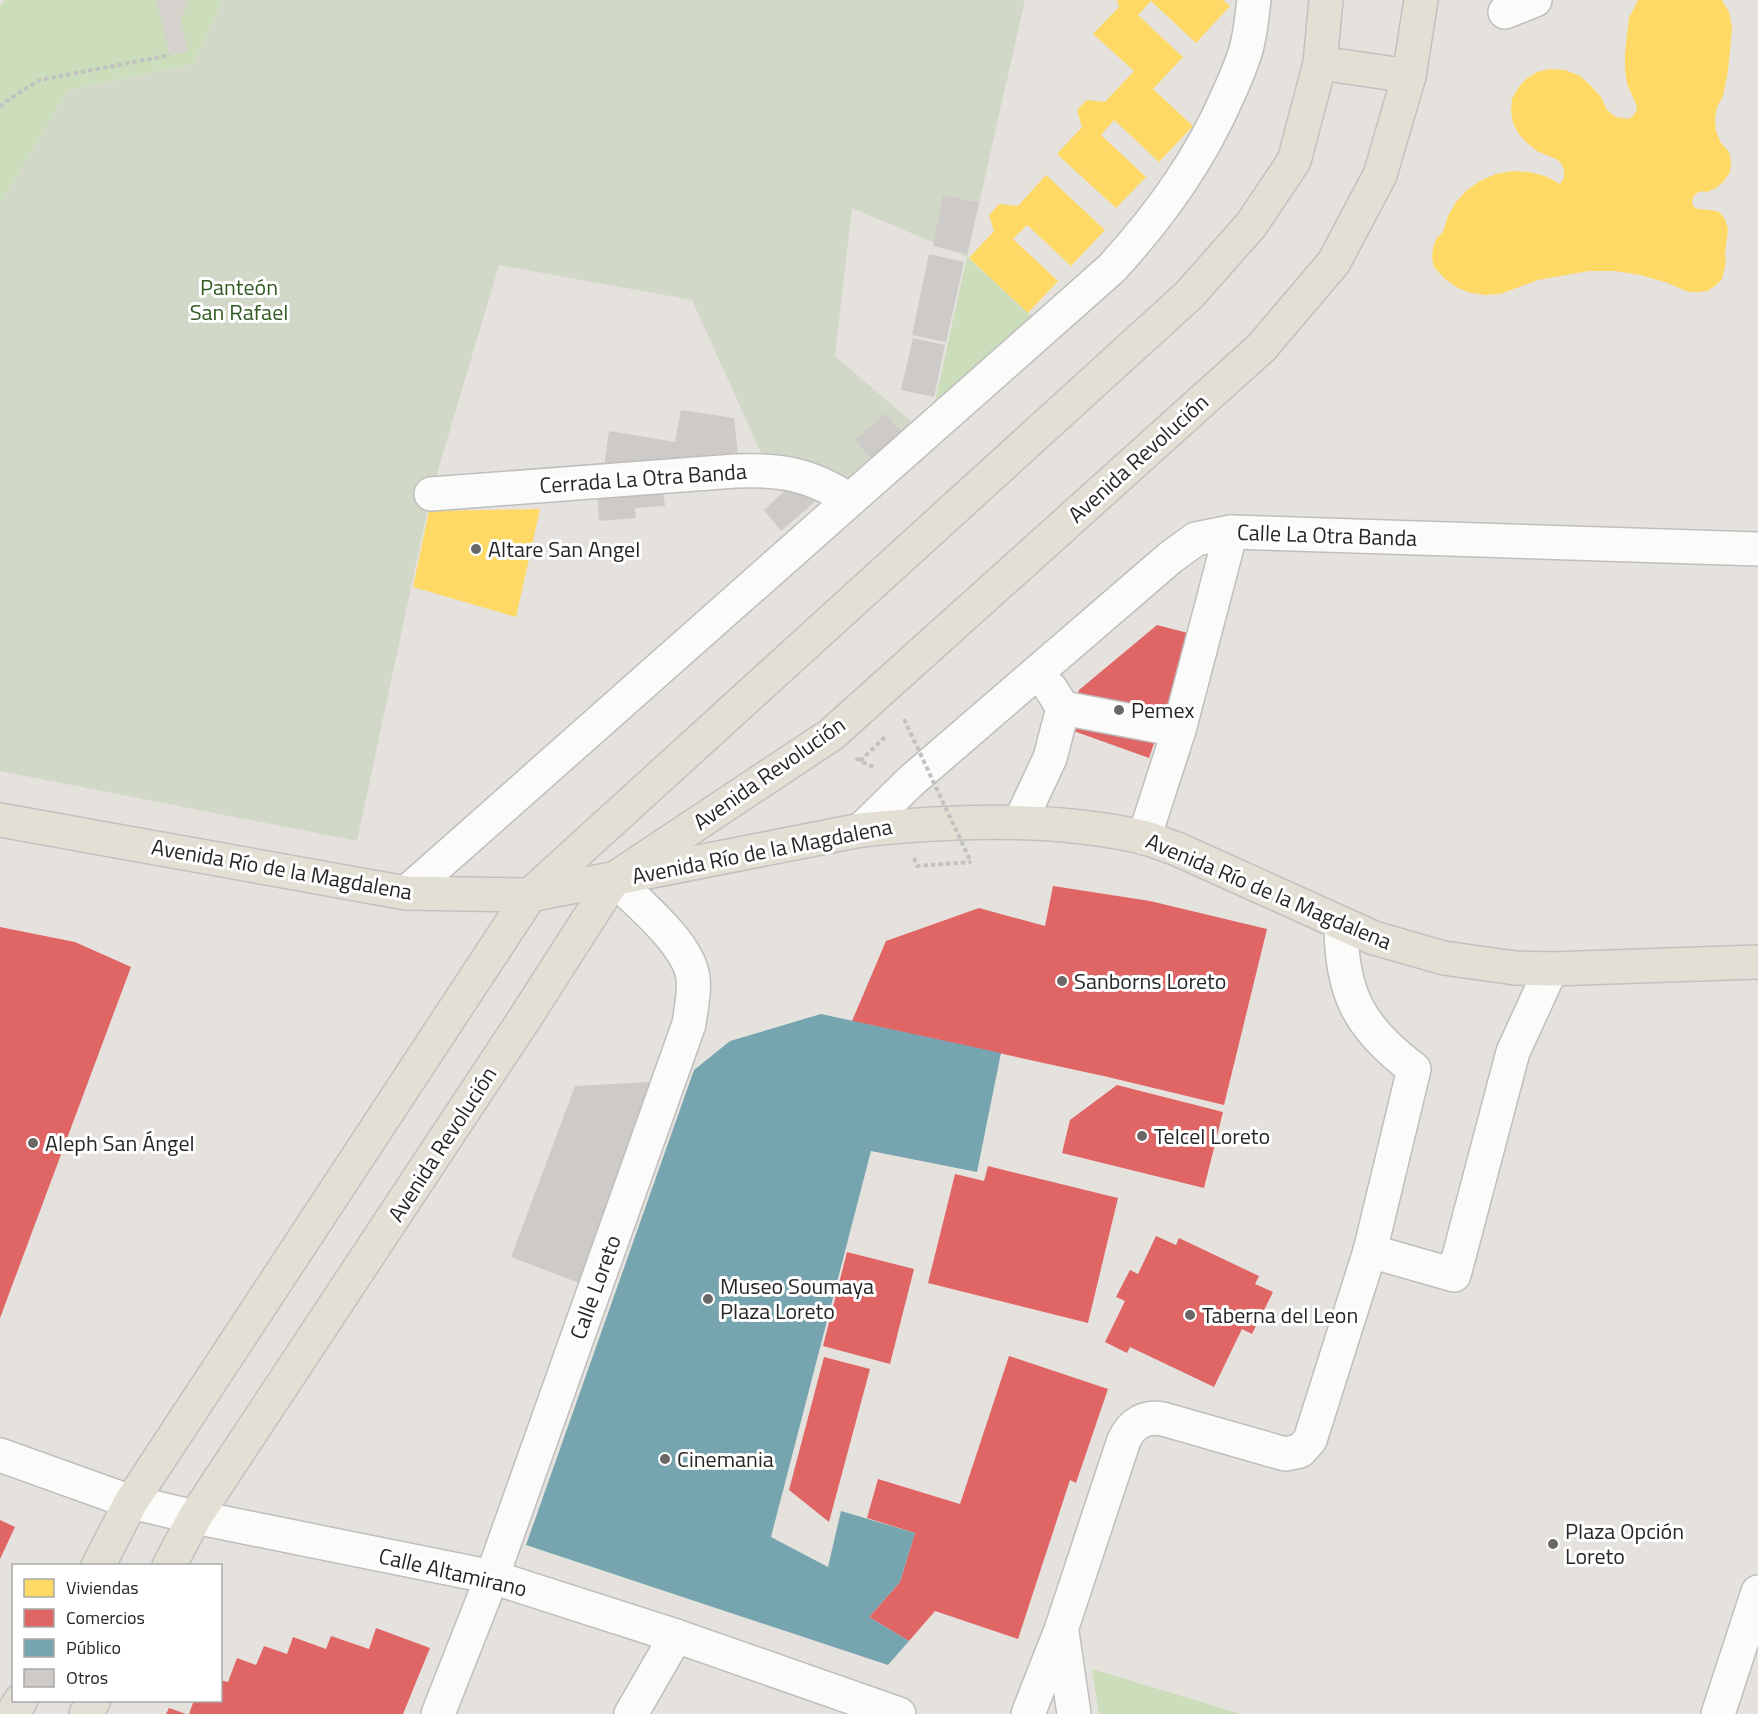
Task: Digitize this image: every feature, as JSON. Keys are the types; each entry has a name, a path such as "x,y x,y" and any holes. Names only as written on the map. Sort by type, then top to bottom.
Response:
{"main road":[{"path":"99,1564 131,1503 530,895 1189,295 1251,225 1294,160 1320,63 1326,0"},
{"name":"Avenida Revolución","path":"171,1564 195,1517 525,1018 614,879 832,734 1261,348 1334,262 1380,175 1409,76 1421,0"},
{"path":"1320,63 1409,76"},
{"name":"Avenida Río de la Magdalena","path":"0,820 406,893 530,895 861,830 902,825 1020,822 1103,830 1144,838 1177,849 1374,938 1444,958 1515,968 1551,969 1758,962"}],"street":[{"path":"406,893 1104,276 1144,234 1198,157 1218,120 1248,43 1254,0"},
{"name":"Cerrada La Otra Banda","path":"431,494 765,470 788,473 811,480 834,489 849,500"},
{"path":"1144,838 1179,730 1231,532"},
{"name":"Calle La Otra Banda","path":"861,830 911,781 1170,557 1196,539 1231,532 1758,549"},
{"path":"1039,671 1063,708 1179,730"},
{"path":"1020,822 1050,758 1063,708"},
{"name":"Calle Loreto","path":"438,1714 492,1577 685,1035 690,1013 694,992 689,960 675,940 614,879"},
{"path":"1028,1714 1061,1630 1128,1431 1136,1424 1154,1417 1285,1454 1300,1451 1310,1440 1370,1251 1414,1069 1391,1052 1371,1031 1356,1006 1346,980 1341,952 1341,924"},
{"path":"1370,1251 1454,1275 1513,1052 1551,969"},
{"name":"Calle Altamirano","path":"0,1455 131,1503 492,1577 676,1636 899,1714"},
{"path":"1718,1714 1758,1592"},
{"path":"1061,1630 1074,1714"},
{"path":"631,1714 676,1636"}],"path":[{"path":"0,107 40,80 170,55"},
{"path":"897,726 904,719 971,862 917,866"},
{"path":"860,761 889,733"},
{"path":"832,734 860,761 911,781"}],"green space":[{"path":"5,0 223,0 193,64 68,90 0,204 0,5"},
{"name":"Panteón San Rafael","path":"223,0 1025,0 967,257 852,208 835,356 918,427 850,487 765,462 692,300 499,265 431,494 357,841 0,771 0,204 68,90 193,64"},
{"path":"967,257 1037,321 932,415"},
{"path":"1092,1669 1241,1714 1099,1714"}],"shaded area":[{"path":"156,0 188,0 181,19 188,52 170,55"}],"building: Viviendas":[{"path":"1117,0 1223,0 1230,6 1196,43 1151,1 1138,15 1183,57 1153,89 1193,126 1159,162 1114,120 1101,135 1146,177 1116,208 1057,154 1082,127 1077,110 1087,100 1105,102 1134,71 1093,34 1119,7"},
{"path":"1638,0 1722,0 1729,12 1732,28 1728,71 1715,119 1716,131 1721,143 1729,152 1730,172 1716,188 1697,193 1692,203 1698,209 1719,212 1725,219 1728,229 1726,262 1722,279 1707,291 1689,292 1640,275 1615,271 1589,271 1538,280 1500,294 1471,293 1458,288 1434,267 1432,258 1436,239 1443,232 1456,202 1467,190 1496,174 1512,171 1545,176 1560,184 1564,178 1561,163 1537,151 1526,142 1513,123 1512,99 1526,79 1537,72 1550,69 1565,70 1580,76 1591,86 1601,97 1607,110 1616,117 1628,119 1637,110 1627,84 1625,53 1629,18"},
{"path":"1046,175 1105,230 1071,266 1027,225 1013,239 1058,281 1028,313 969,258 994,231 989,215 999,204 1018,206"},
{"name":"Altare San Angel","path":"540,509 516,617 413,587 429,511"}],"building: Comercios":[{"name":"Pemex","path":"1157,625 1192,634 1149,758 1068,729 1079,690"},
{"name":"Sanborns Loreto","path":"1053,886 1150,901 1267,929 1224,1105 852,1021 886,941 979,908 1045,926"},
{"name":"Aleph San Ángel","path":"0,927 75,942 131,967 0,1318"},
{"name":"Telcel Loreto","path":"1117,1085 1223,1112 1204,1188 1062,1153 1070,1120"},
{"path":"988,1166 1118,1198 1088,1323 928,1283 955,1174 984,1181"},
{"name":"Taberna del Leon","path":"1156,1236 1176,1245 1179,1238 1259,1276 1255,1284 1273,1292 1252,1334 1242,1329 1214,1387 1130,1347 1127,1353 1105,1342 1125,1301 1116,1297 1130,1270 1138,1274"},
{"path":"847,1252 914,1269 890,1364 823,1346"},
{"path":"1009,1356 1108,1389 1076,1483 1070,1480 1018,1639 935,1611 909,1641 869,1617 900,1582 915,1533 867,1518 878,1479 960,1504"},
{"path":"824,1357 870,1369 829,1522 789,1490"},
{"path":"0,1520 15,1527 0,1559"},
{"path":"376,1628 430,1648 403,1714 189,1714 193,1702 222,1702 222,1680 228,1682 237,1658 256,1665 264,1646 287,1654 293,1637 326,1649 331,1636 369,1649"},
{"path":"169,1708 186,1714 166,1714"}],"building: Público":[{"path":"821,1014 1001,1053 977,1172 871,1151 771,1537 828,1567 841,1511 915,1533 900,1582 869,1617 909,1641 888,1665 526,1545 694,1070 730,1041"}],"building: Otros":[{"path":"943,195 979,203 967,254 933,246"},
{"path":"929,254 964,262 946,342 912,335"},
{"path":"913,338 945,345 934,397 901,390"},
{"path":"681,410 734,418 739,464 603,474 609,431 675,442"},
{"path":"885,414 906,437 876,464 855,440"},
{"path":"662,482 665,506 635,508 636,518 599,521 597,494"},
{"path":"793,483 818,499 781,531 764,510"},
{"path":"650,1082 579,1283 511,1257 575,1086"}],"place":[{"name":"Altare San Angel","path":"476,549"},
{"name":"Pemex","path":"1119,710"},
{"name":"Sanborns Loreto","path":"1062,981"},
{"name":"Telcel Loreto","path":"1142,1136"},
{"name":"Aleph San Ángel","path":"33,1143"},
{"name":"Museo Soumaya Plaza Loreto","path":"708,1299"},
{"name":"Taberna del Leon","path":"1190,1315"},
{"name":"Cinemania","path":"665,1459"},
{"name":"Plaza Opción Loreto","path":"1553,1544"}]}
